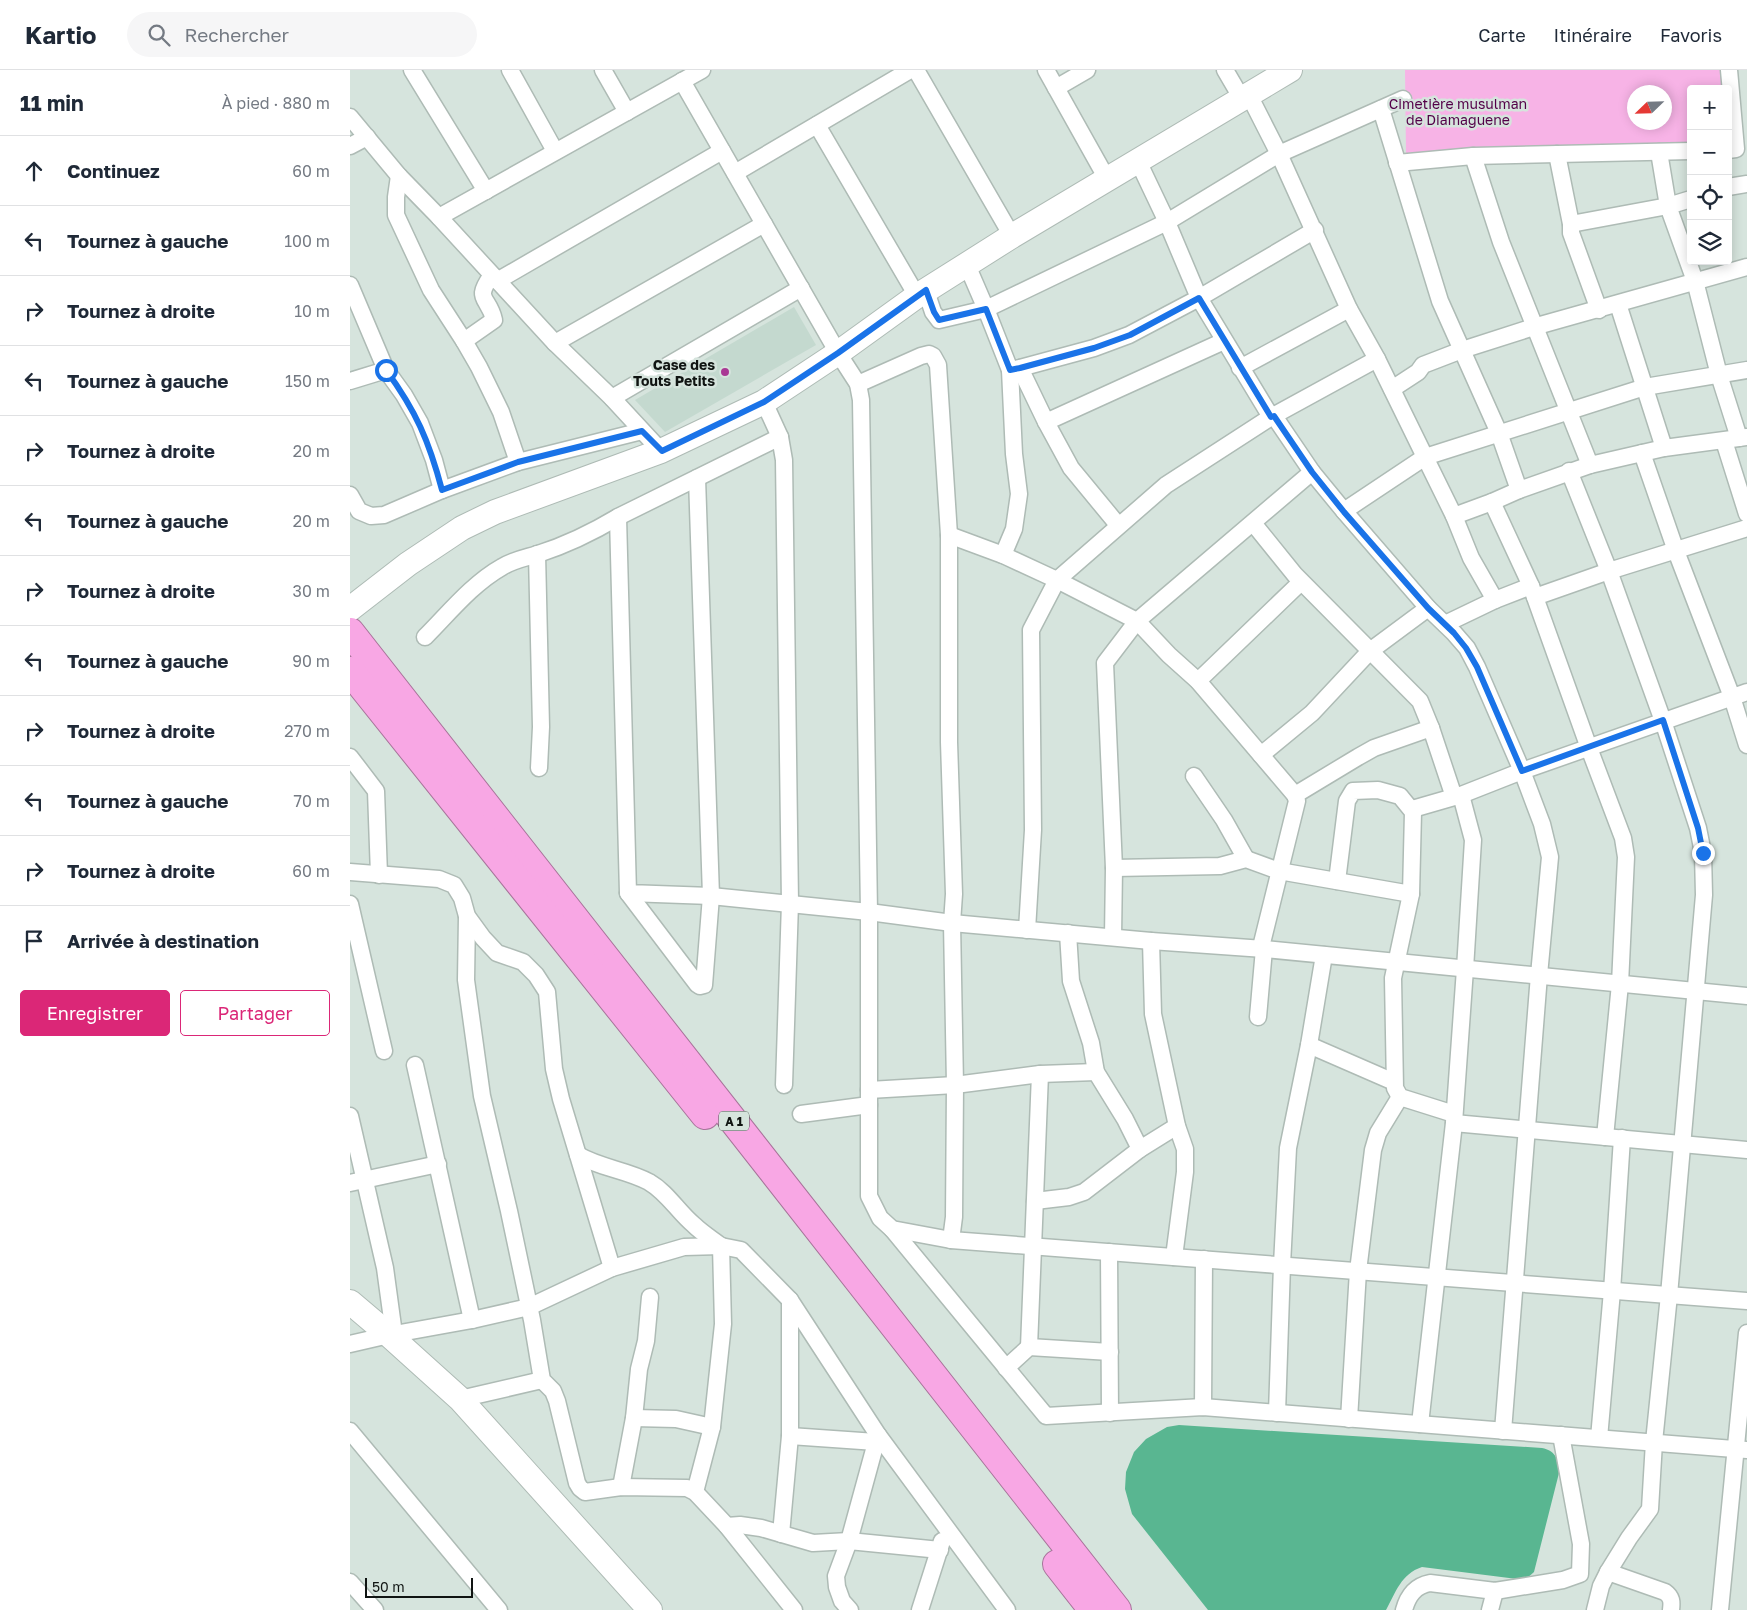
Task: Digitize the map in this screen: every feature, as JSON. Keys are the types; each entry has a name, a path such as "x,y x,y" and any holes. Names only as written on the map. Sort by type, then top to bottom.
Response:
{"highway":[{"name":"A 1","path":"350,632 1117,1610"},
{"name":"A 1","path":"350,671 753,1175 1093,1610"}],"street":[{"path":"412,70 486,191"},
{"path":"510,70 555,151"},
{"path":"603,70 627,112"},
{"path":"439,217 702,70"},
{"path":"734,173 817,125 890,75 910,70"},
{"path":"916,70 1012,236"},
{"path":"1046,70 1107,179"},
{"path":"1056,88 1087,70"},
{"path":"1225,70 1245,97 1279,154 1315,230 1349,309 1392,389 1454,516 1471,558 1495,600"},
{"path":"356,604 433,546 462,528 494,512 662,451 764,402 838,353 921,293 1012,236 1290,70"},
{"path":"1729,70 1740,123 1736,149 1732,150"},
{"path":"682,81 838,353 858,384 861,410 869,912 869,1196 880,1218 892,1229 1046,1416 1203,1407 1742,1449"},
{"path":"817,125 939,320 986,309 1167,222 1279,154 1403,99"},
{"path":"1381,109 1440,301 1499,433 1518,490"},
{"path":"350,117 399,176 555,343 612,398 662,451"},
{"path":"350,146 367,137"},
{"path":"464,341 494,320 493,314 482,295 483,288 495,278 722,151"},
{"path":"1397,163 1473,156 1687,151"},
{"path":"1659,152 1668,206 1695,281 1736,439 1747,514"},
{"path":"1557,154 1571,224 1571,233 1599,310"},
{"path":"1473,156 1500,242 1590,465"},
{"path":"1138,161 1167,222 1199,298 1240,368 1272,416 1312,472 1344,512 1428,608 1466,648 1477,667 1522,771 1542,824 1550,856 1503,1431"},
{"path":"399,176 396,215 431,290 464,341 501,412 518,462"},
{"path":"1732,186 1747,184"},
{"path":"1571,224 1668,206 1687,200"},
{"path":"555,343 764,224"},
{"path":"1015,369 1094,348 1130,335 1199,298 1315,230"},
{"path":"967,265 1015,369 1071,468 1118,525"},
{"path":"1392,389 1418,372 1423,366 1462,350 1533,327 1747,267"},
{"path":"350,285 386,370 404,395 420,423 434,460 442,490"},
{"path":"612,398 801,288"},
{"path":"1618,304 1664,448"},
{"path":"1240,368 1349,309"},
{"path":"1046,422 1224,341"},
{"path":"858,384 929,354 938,365 949,535 949,742 954,894 952,923 955,1085 954,1217 952,1240"},
{"path":"1027,930 1033,830 1031,630 1057,580 1166,485 1272,416 1377,359"},
{"path":"1003,556 1014,529 1019,494 1014,454 1015,369"},
{"path":"350,381 386,370"},
{"path":"1344,512 1425,457 1645,386 1747,370"},
{"path":"764,402 780,437 784,460 790,903 784,1085"},
{"path":"350,495 359,511 371,516 384,515 442,490 518,462 642,431"},
{"path":"425,637 475,587 501,567 594,531 618,517 780,437"},
{"path":"1454,516 1518,490 1590,465 1664,448 1736,439"},
{"path":"1642,453 1676,551 1740,695 1747,745"},
{"path":"1569,471 1609,571 1663,720 1698,828 1703,853 1704,895 1669,1295 1654,1442 1650,1509 1629,1538 1604,1579 1594,1610"},
{"path":"1113,937 1114,868 1105,663 1137,621 1312,472"},
{"path":"618,517 628,893 700,986 704,985 711,896 697,478"},
{"path":"1492,502 1533,591 1623,838 1626,857 1620,984 1605,1137"},
{"path":"1253,523 1302,582 1420,701 1458,796 1473,840 1454,1118 1420,1424"},
{"path":"1445,624 1495,600 1609,571 1747,528"},
{"path":"949,535 1057,580 1137,621 1169,655 1198,680 1295,795 1297,801 1262,943 1264,949 1258,1017"},
{"path":"537,554 541,727 539,768"},
{"path":"1198,680 1302,582"},
{"path":"1261,755 1312,713 1370,651 1428,608"},
{"path":"1413,812 1416,808 1458,796 1663,720 1740,695"},
{"path":"1295,795 1374,748 1430,728"},
{"path":"350,757 376,791 379,875"},
{"path":"1194,776 1224,820 1246,858 1279,871 1411,894"},
{"path":"1337,881 1347,801 1353,791 1378,790 1400,796 1413,812 1411,894 1393,978 1397,1090 1372,1150 1358,1271 1349,1419"},
{"path":"1114,868 1220,866 1246,858"},
{"path":"350,872 439,879 454,885 462,898 466,916 466,980 482,1096 509,1211 542,1380"},
{"path":"628,893 711,896 790,903 952,923 1264,949 1747,996"},
{"path":"350,908 384,1051"},
{"path":"466,916 497,953 523,962 536,975 546,992 554,1069 561,1099 612,1268"},
{"path":"1068,933 1071,981 1091,1043 1096,1072 1140,1149"},
{"path":"1151,941 1153,1014 1177,1126 1185,1149 1185,1172 1174,1257"},
{"path":"1277,1413 1288,1148 1309,1045 1324,955"},
{"path":"1309,1045 1454,1118 1528,1130 1747,1150"},
{"path":"416,1065 472,1320"},
{"path":"801,1114 869,1098 955,1085 1040,1074 1096,1072"},
{"path":"1029,1348 1040,1074"},
{"path":"350,1116 358,1182 385,1268 392,1335"},
{"path":"1035,1201 1084,1192 1140,1149 1177,1126"},
{"path":"1599,1438 1612,1291 1622,1138"},
{"path":"578,1155 592,1163 649,1182 668,1197 693,1225 722,1246"},
{"path":"358,1182 438,1164"},
{"path":"892,1229 952,1240 1747,1301"},
{"path":"695,1492 712,1427 723,1324 722,1246"},
{"path":"350,1344 529,1307 612,1268 684,1247 722,1246 741,1250 790,1300 877,1438 1007,1610"},
{"path":"1109,1252 1110,1413"},
{"path":"1203,1407 1204,1259"},
{"path":"621,1487 634,1418 639,1369 646,1341 650,1297"},
{"path":"781,1534 790,1436 790,1300"},
{"path":"350,1302 392,1335 460,1399 650,1610"},
{"path":"1720,1610 1742,1449 1747,1333"},
{"path":"1006,1368 1029,1348 1110,1352"},
{"path":"460,1399 542,1380 546,1382 553,1391 557,1401 577,1483 580,1488 585,1492 621,1487 682,1487 695,1492 726,1526 794,1610"},
{"path":"634,1418 676,1419 712,1427"},
{"path":"350,1431 499,1610"},
{"path":"1561,1435 1581,1544 1580,1574"},
{"path":"790,1436 877,1438"},
{"path":"850,1610 842,1601 837,1587 836,1576 849,1541 877,1438"},
{"path":"726,1526 740,1525 761,1528 812,1542 849,1541 940,1550"},
{"path":"920,1610 946,1529"},
{"path":"1404,1610 1412,1592 1420,1585 1430,1584 1495,1591 1563,1580 1580,1574 1665,1592 1672,1601 1671,1610"},
{"path":"350,1582 375,1610"},
{"path":"1490,1610 1495,1591"}],"shaded area":[{"name":"Case des Touts Petits","path":"794,307 816,345 665,432 635,400"},
{"path":"1179,1425 1546,1449 1555,1455 1560,1469 1534,1572 1525,1580 1422,1567 1404,1579 1386,1610 1208,1610 1132,1514 1125,1489 1126,1472 1134,1452 1146,1439 1167,1427"}],"green space":[{"name":"Cimetière musulman de Diamaguene","path":"1405,70 1720,70 1722,85 1687,85 1687,146 1406,153"}],"place":[{"name":"Case des Touts Petits","path":"725,372"}],"route":[{"path":"386,370 404,395 420,423 434,460 442,490 518,462 642,431 662,451 764,402 838,353 926,290 934,312 941,321 986,309 1010,370 1094,348 1130,335 1199,298 1271,417 1274,416 1312,472 1344,512 1428,608 1454,633 1466,648 1477,667 1522,771 1663,720 1698,828 1703,853"}]}
